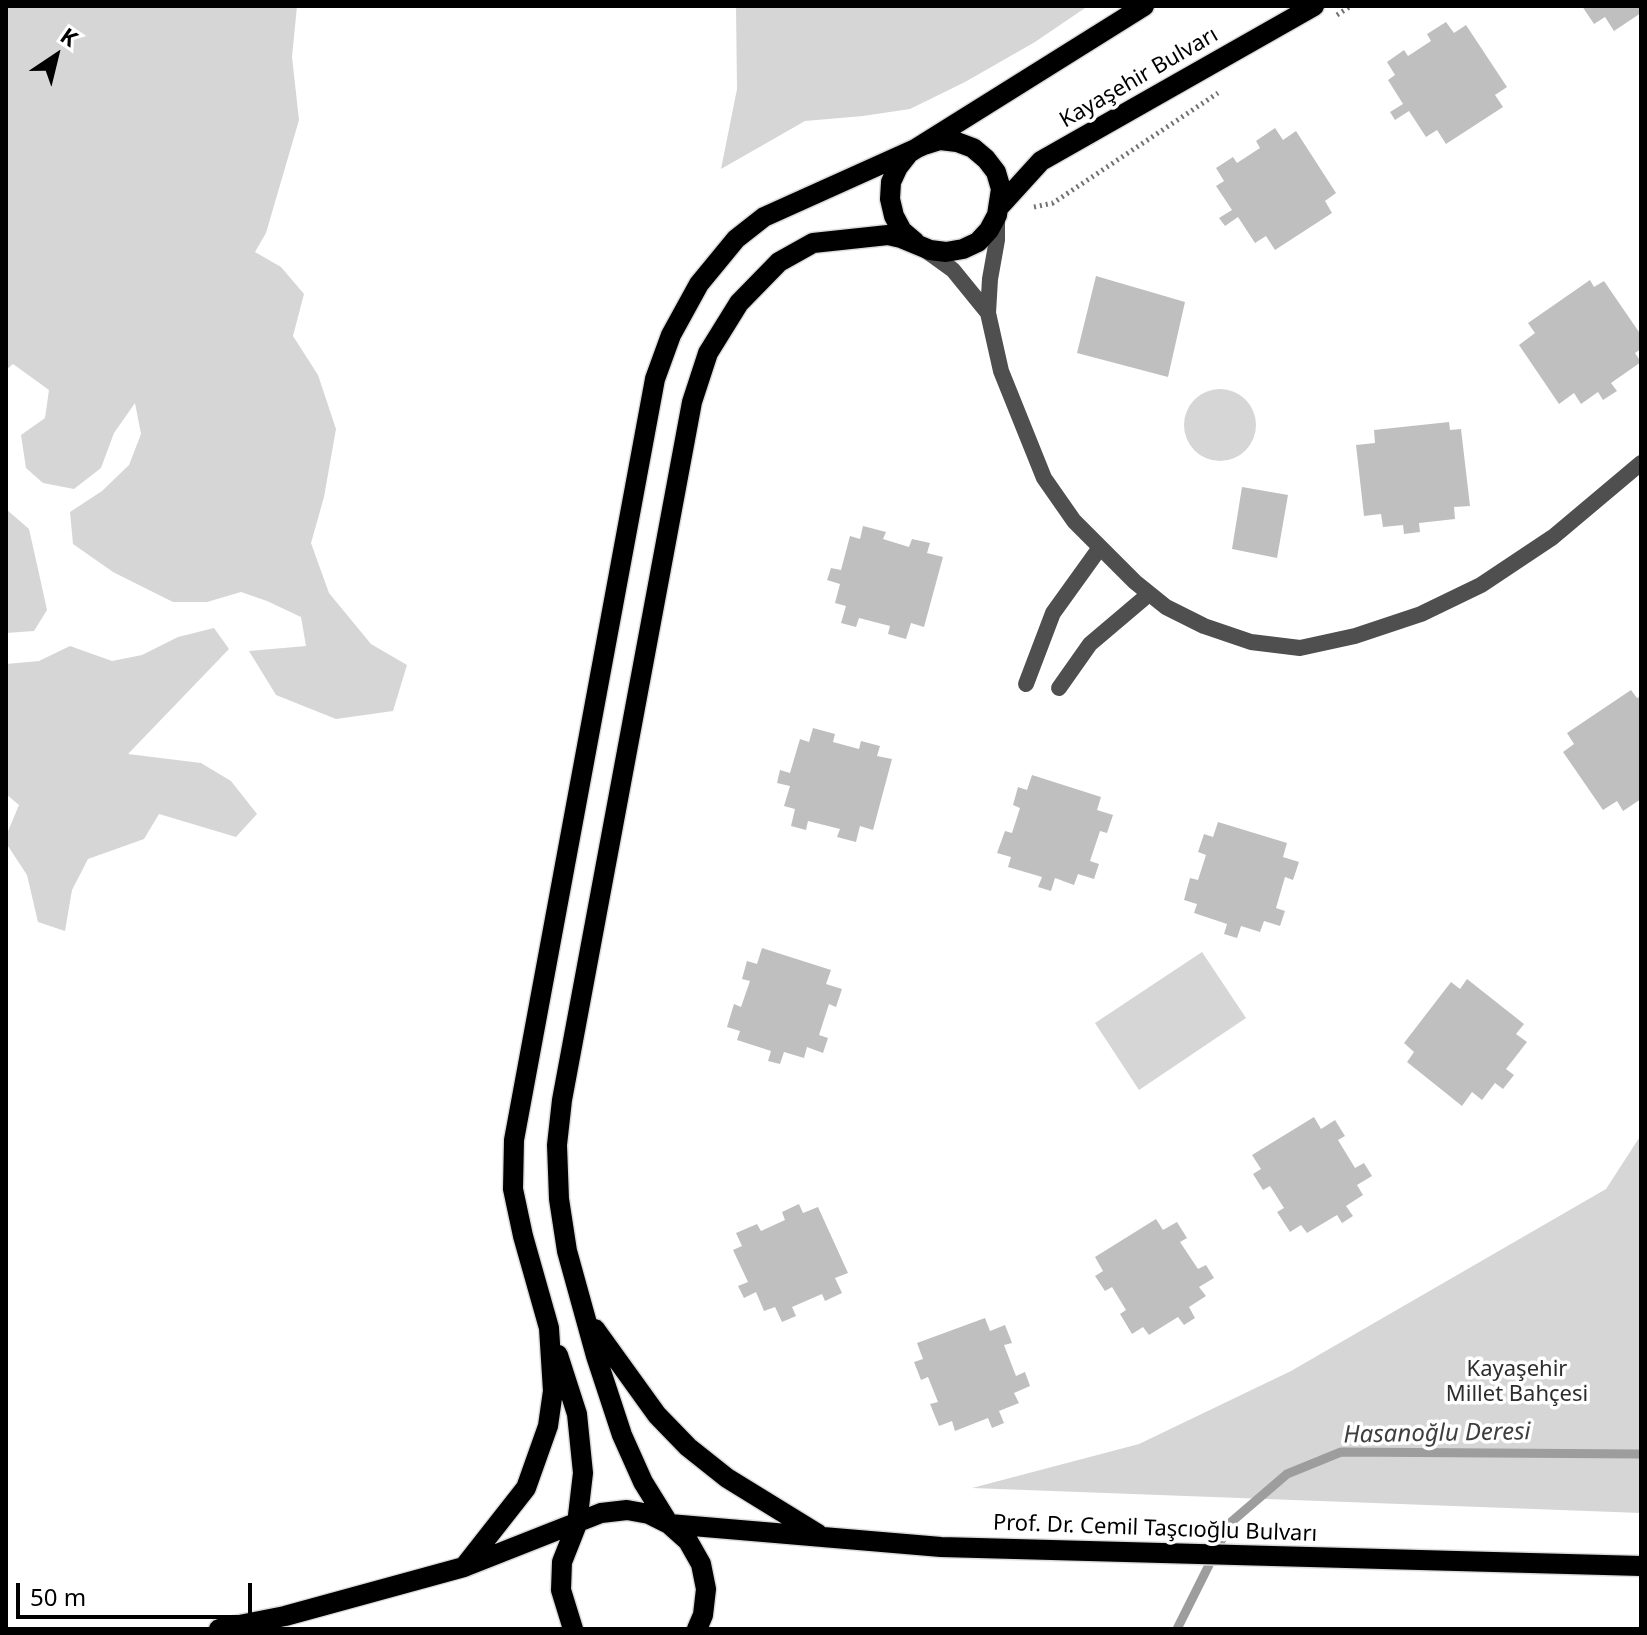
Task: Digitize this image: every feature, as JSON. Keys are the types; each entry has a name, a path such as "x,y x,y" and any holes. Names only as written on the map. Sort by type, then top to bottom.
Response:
{"main road":[{"path":"915,242 902,231 890,199 891,182 909,153 1144,6"},
{"name":"Kayaşehir Bulvarı","path":"999,210 1041,161 1319,14"},
{"path":"573,1629 561,1590 561,1575 564,1552 577,1524 583,1473 577,1414 523,1236 513,1189 514,1140 655,379 671,335 699,284 736,239 764,217 924,145 940,140 957,142 979,153 996,172 1001,189 999,210 989,230 978,242 946,252 930,250 901,238 877,235 813,243 779,262 739,303 708,353 692,402 562,1100 557,1145 559,1199 567,1251 584,1314 622,1435 643,1482 669,1524"},
{"path":"584,1314 641,1395 688,1447 727,1478 822,1536"},
{"path":"464,1567 519,1497 533,1472 548,1426 553,1391 549,1328"},
{"path":"219,1629 285,1616 464,1567 601,1513 627,1510 649,1514 669,1524 688,1541 701,1564 706,1589 703,1615 697,1629"},
{"name":"Prof. Dr. Cemil Taşcıoğlu Bulvarı","path":"669,1524 941,1547 1641,1566"}],"street":[{"path":"999,210 988,313 1001,371 1044,478 1074,521 1099,549 1166,607 1204,626 1251,642 1300,648 1355,636 1421,614 1481,585 1553,537 1641,463"},
{"path":"915,242 953,270 988,313"},
{"path":"1026,684 1053,613 1099,549"},
{"path":"1059,688 1090,644 1149,594"}],"path":[{"path":"1319,14 1351,6"},
{"path":"999,210 1053,203 1221,91"}],"green space":[{"path":"6,6 297,6 292,57 299,120 266,233 255,252 281,267 304,294 293,336 318,375 336,429 324,497 311,543 329,593 371,644 407,665 393,711 336,719 276,695 249,651 306,646 301,617 241,592 207,602 173,602 113,572 73,544 70,512 102,491 129,465 141,434 135,403 114,433 101,468 74,489 43,483 26,468 21,435 45,418 49,390 13,364 6,370"},
{"path":"736,6 1088,6 1035,42 910,109 805,121 721,169 737,89"},
{"path":"1220,389 1240,395 1250,405 1256,425 1250,445 1240,455 1220,461 1200,455 1190,445 1184,425 1190,405 1200,395"},
{"path":"6,509 29,529 47,610 34,631 6,633"},
{"path":"214,628 229,649 128,754 201,763 231,781 257,814 236,837 159,814 144,839 88,859 72,890 65,931 38,922 27,875 6,843 19,805 6,794 6,664 39,661 70,646 112,661 142,655 178,637"},
{"path":"1202,952 1246,1018 1139,1090 1095,1023"},
{"name":"Kayaşehir Millet Bahçesi","path":"1641,1135 1641,1513 972,1488 1139,1444 1291,1371 1606,1189"}],"building":[{"path":"1582,6 1641,6 1641,13 1614,31 1605,17 1594,24"},
{"path":"1446,22 1454,33 1466,25 1507,87 1495,95 1503,107 1446,144 1437,130 1426,137 1409,111 1395,120 1390,112 1403,104 1388,80 1395,75 1387,62 1404,50 1408,56 1431,41 1427,34"},
{"path":"1275,128 1283,140 1296,131 1336,193 1325,201 1332,213 1275,250 1266,236 1255,243 1238,217 1225,226 1219,218 1232,210 1216,186 1224,181 1216,168 1233,157 1237,163 1260,148 1256,141"},
{"path":"1096,276 1185,302 1168,377 1077,353"},
{"path":"1590,280 1594,287 1604,281 1641,335 1641,349 1635,353 1641,362 1611,383 1617,391 1603,400 1598,392 1581,404 1574,393 1559,404 1519,345 1535,333 1528,323"},
{"path":"1449,422 1450,430 1461,429 1470,506 1454,507 1455,519 1419,523 1420,532 1404,534 1403,525 1383,527 1381,514 1364,516 1356,445 1375,443 1374,430"},
{"path":"1242,487 1288,495 1277,558 1232,549"},
{"path":"863,526 886,532 883,539 909,547 912,539 930,543 927,553 943,557 924,627 911,623 906,639 888,634 890,626 859,618 856,627 841,623 846,606 835,603 840,584 827,580 831,568 841,570 850,536 860,539"},
{"path":"1631,690 1637,698 1641,696 1641,799 1623,811 1617,801 1603,810 1563,752 1574,744 1567,733"},
{"path":"813,728 835,734 833,742 859,749 861,741 880,746 877,756 892,759 873,830 860,826 856,842 837,837 840,829 808,821 806,830 791,826 795,809 784,806 790,786 777,783 780,770 790,773 800,739 809,742"},
{"path":"1032,775 1101,797 1097,810 1113,815 1107,833 1100,831 1090,861 1099,864 1094,879 1078,874 1074,885 1055,878 1051,891 1038,887 1042,877 1008,867 1011,857 997,853 1005,831 1012,833 1020,808 1013,805 1018,787 1027,790"},
{"path":"1218,822 1287,843 1283,857 1299,862 1293,880 1285,877 1276,908 1285,911 1280,926 1264,921 1260,932 1241,926 1237,938 1224,934 1227,924 1194,913 1197,904 1184,900 1190,878 1198,880 1206,855 1198,852 1204,834 1213,837"},
{"path":"762,948 831,970 826,984 842,989 836,1007 829,1004 819,1035 828,1038 823,1053 807,1047 804,1058 784,1052 780,1064 768,1061 771,1051 737,1040 740,1031 727,1027 734,1004 741,1007 750,981 742,979 747,961 757,964"},
{"path":"1467,979 1524,1024 1516,1034 1527,1042 1506,1069 1514,1075 1503,1089 1495,1083 1482,1100 1472,1092 1462,1106 1407,1062 1414,1052 1404,1043 1451,982 1460,989"},
{"path":"1314,1117 1321,1129 1335,1120 1345,1136 1338,1140 1355,1168 1364,1163 1372,1176 1357,1185 1363,1195 1346,1206 1353,1216 1342,1223 1337,1215 1307,1233 1301,1225 1290,1232 1277,1212 1284,1208 1270,1186 1263,1190 1253,1174 1261,1169 1252,1155"},
{"path":"799,1204 803,1213 818,1207 848,1273 835,1278 842,1293 825,1301 822,1294 792,1307 796,1316 782,1322 775,1307 764,1311 756,1292 744,1298 738,1286 748,1282 733,1250 742,1246 736,1233 757,1224 761,1231 785,1220 782,1212"},
{"path":"1156,1219 1163,1230 1177,1222 1187,1238 1180,1242 1198,1269 1206,1265 1214,1278 1199,1287 1206,1296 1189,1307 1195,1318 1184,1325 1178,1317 1149,1335 1143,1327 1132,1334 1120,1314 1126,1310 1112,1287 1105,1291 1095,1276 1103,1271 1095,1257"},
{"path":"985,1318 990,1331 1005,1325 1012,1343 1004,1345 1016,1376 1025,1372 1030,1386 1014,1393 1019,1403 999,1411 1004,1423 992,1428 988,1418 955,1431 952,1421 939,1426 930,1404 938,1402 928,1377 921,1380 914,1362 923,1359 917,1343"}],"waterway":[{"name":"Hasanoğlu Deresi","path":"1177,1629 1230,1523 1287,1474 1341,1452 1641,1454"}]}
